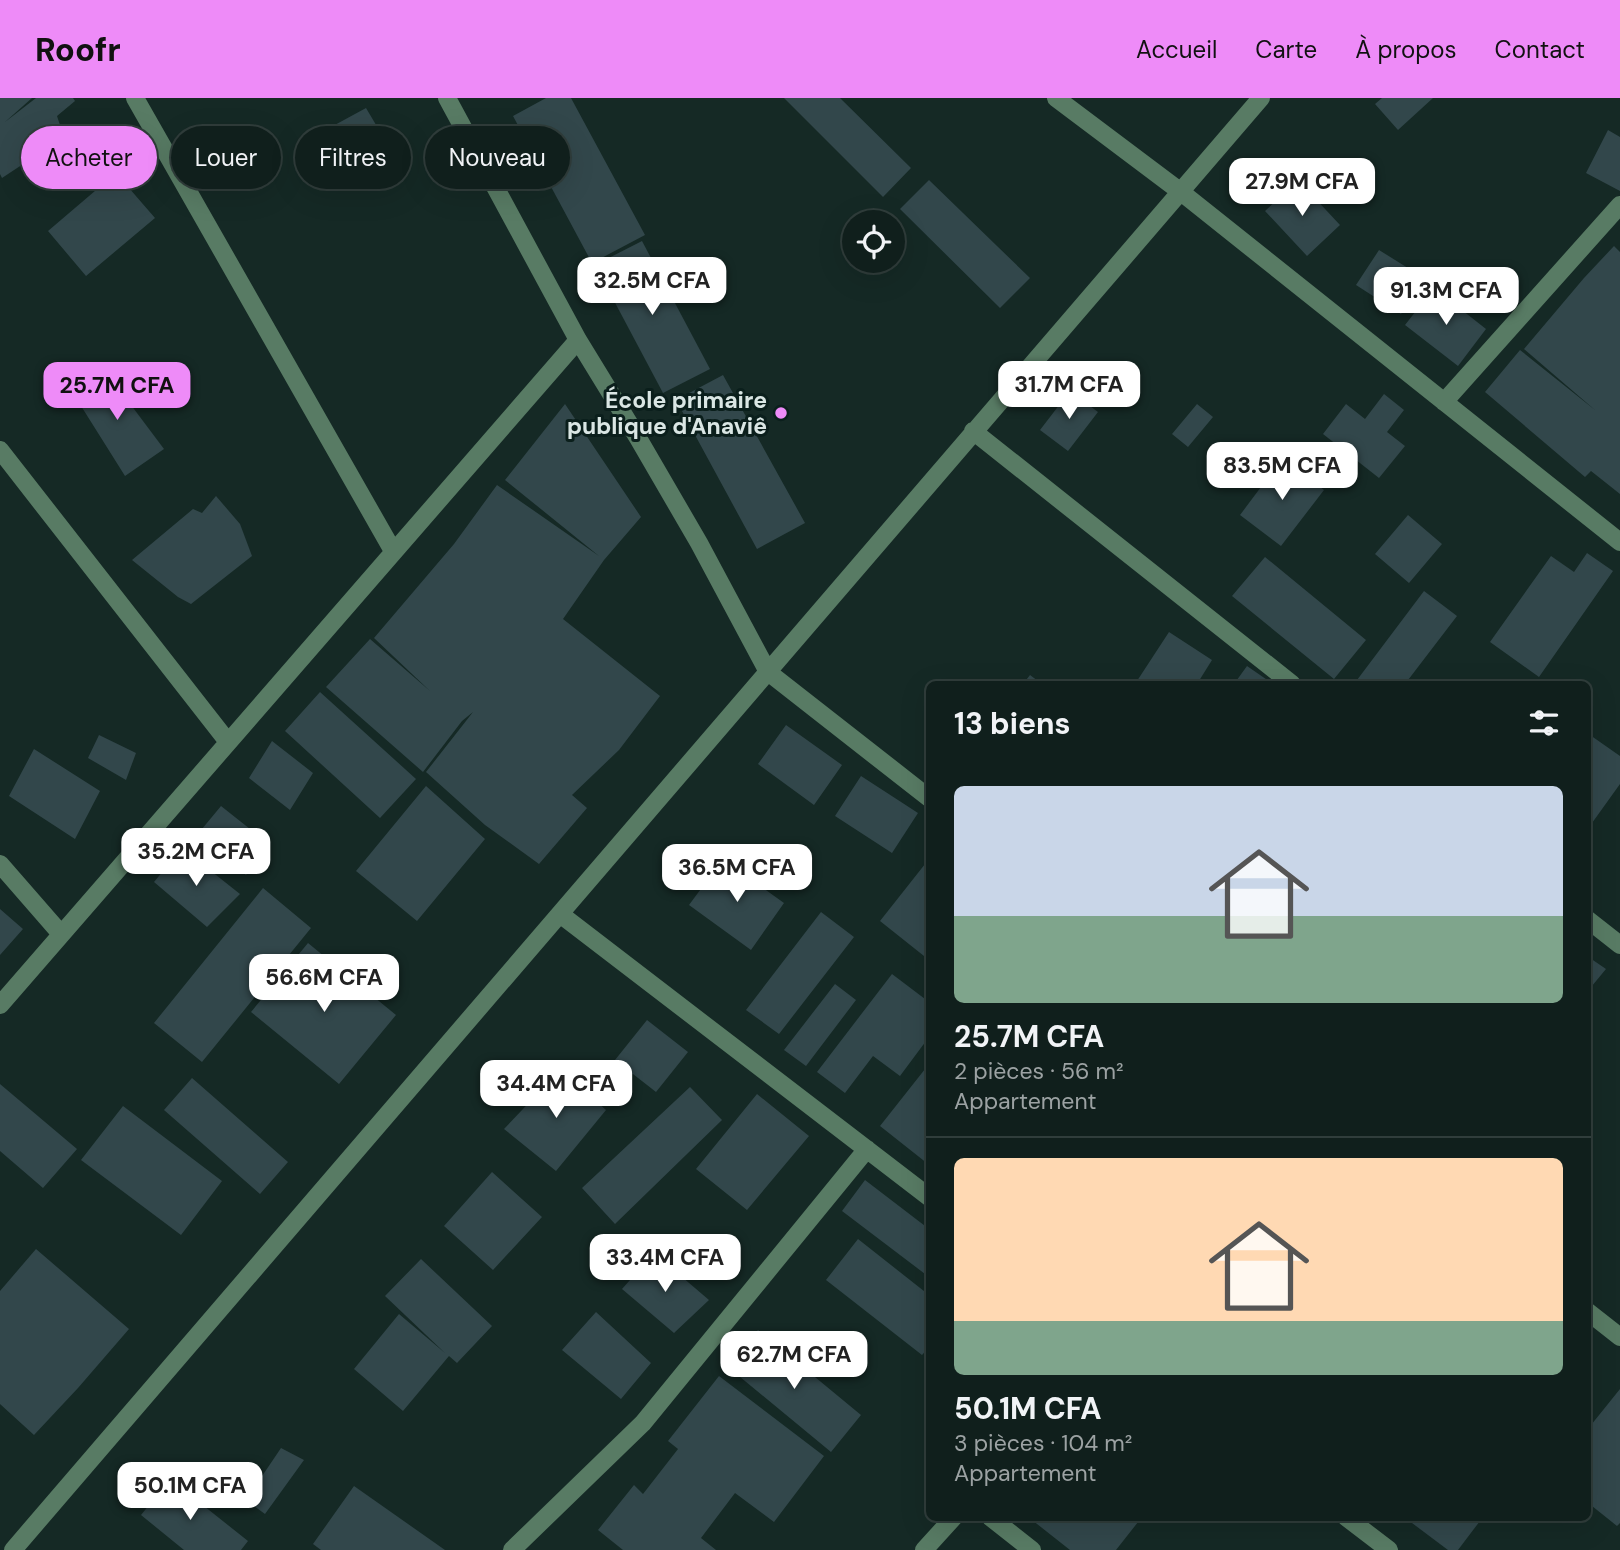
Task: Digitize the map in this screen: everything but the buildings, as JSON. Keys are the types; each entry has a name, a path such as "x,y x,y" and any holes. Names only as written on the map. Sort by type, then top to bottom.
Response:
{"street":[{"path":"135,98 393,551"},
{"path":"447,98 578,340 678,508 768,672 926,796"},
{"path":"1056,98 1181,192 1620,542"},
{"path":"13,1550 1261,98"},
{"path":"1444,402 1620,205"},
{"path":"0,1004 578,340"},
{"path":"973,431 1288,681"},
{"path":"0,450 228,742"},
{"path":"0,864 61,934"},
{"path":"560,914 926,1195"},
{"path":"1591,922 1620,945"},
{"path":"513,1550 643,1423 867,1149"},
{"path":"1591,1314 1620,1337"},
{"path":"924,1550 950,1521"},
{"path":"995,1521 1032,1550"},
{"path":"1351,1521 1388,1550"}],"place":[{"name":"École primaire publique d'Anaviê","path":"781,413"}]}
